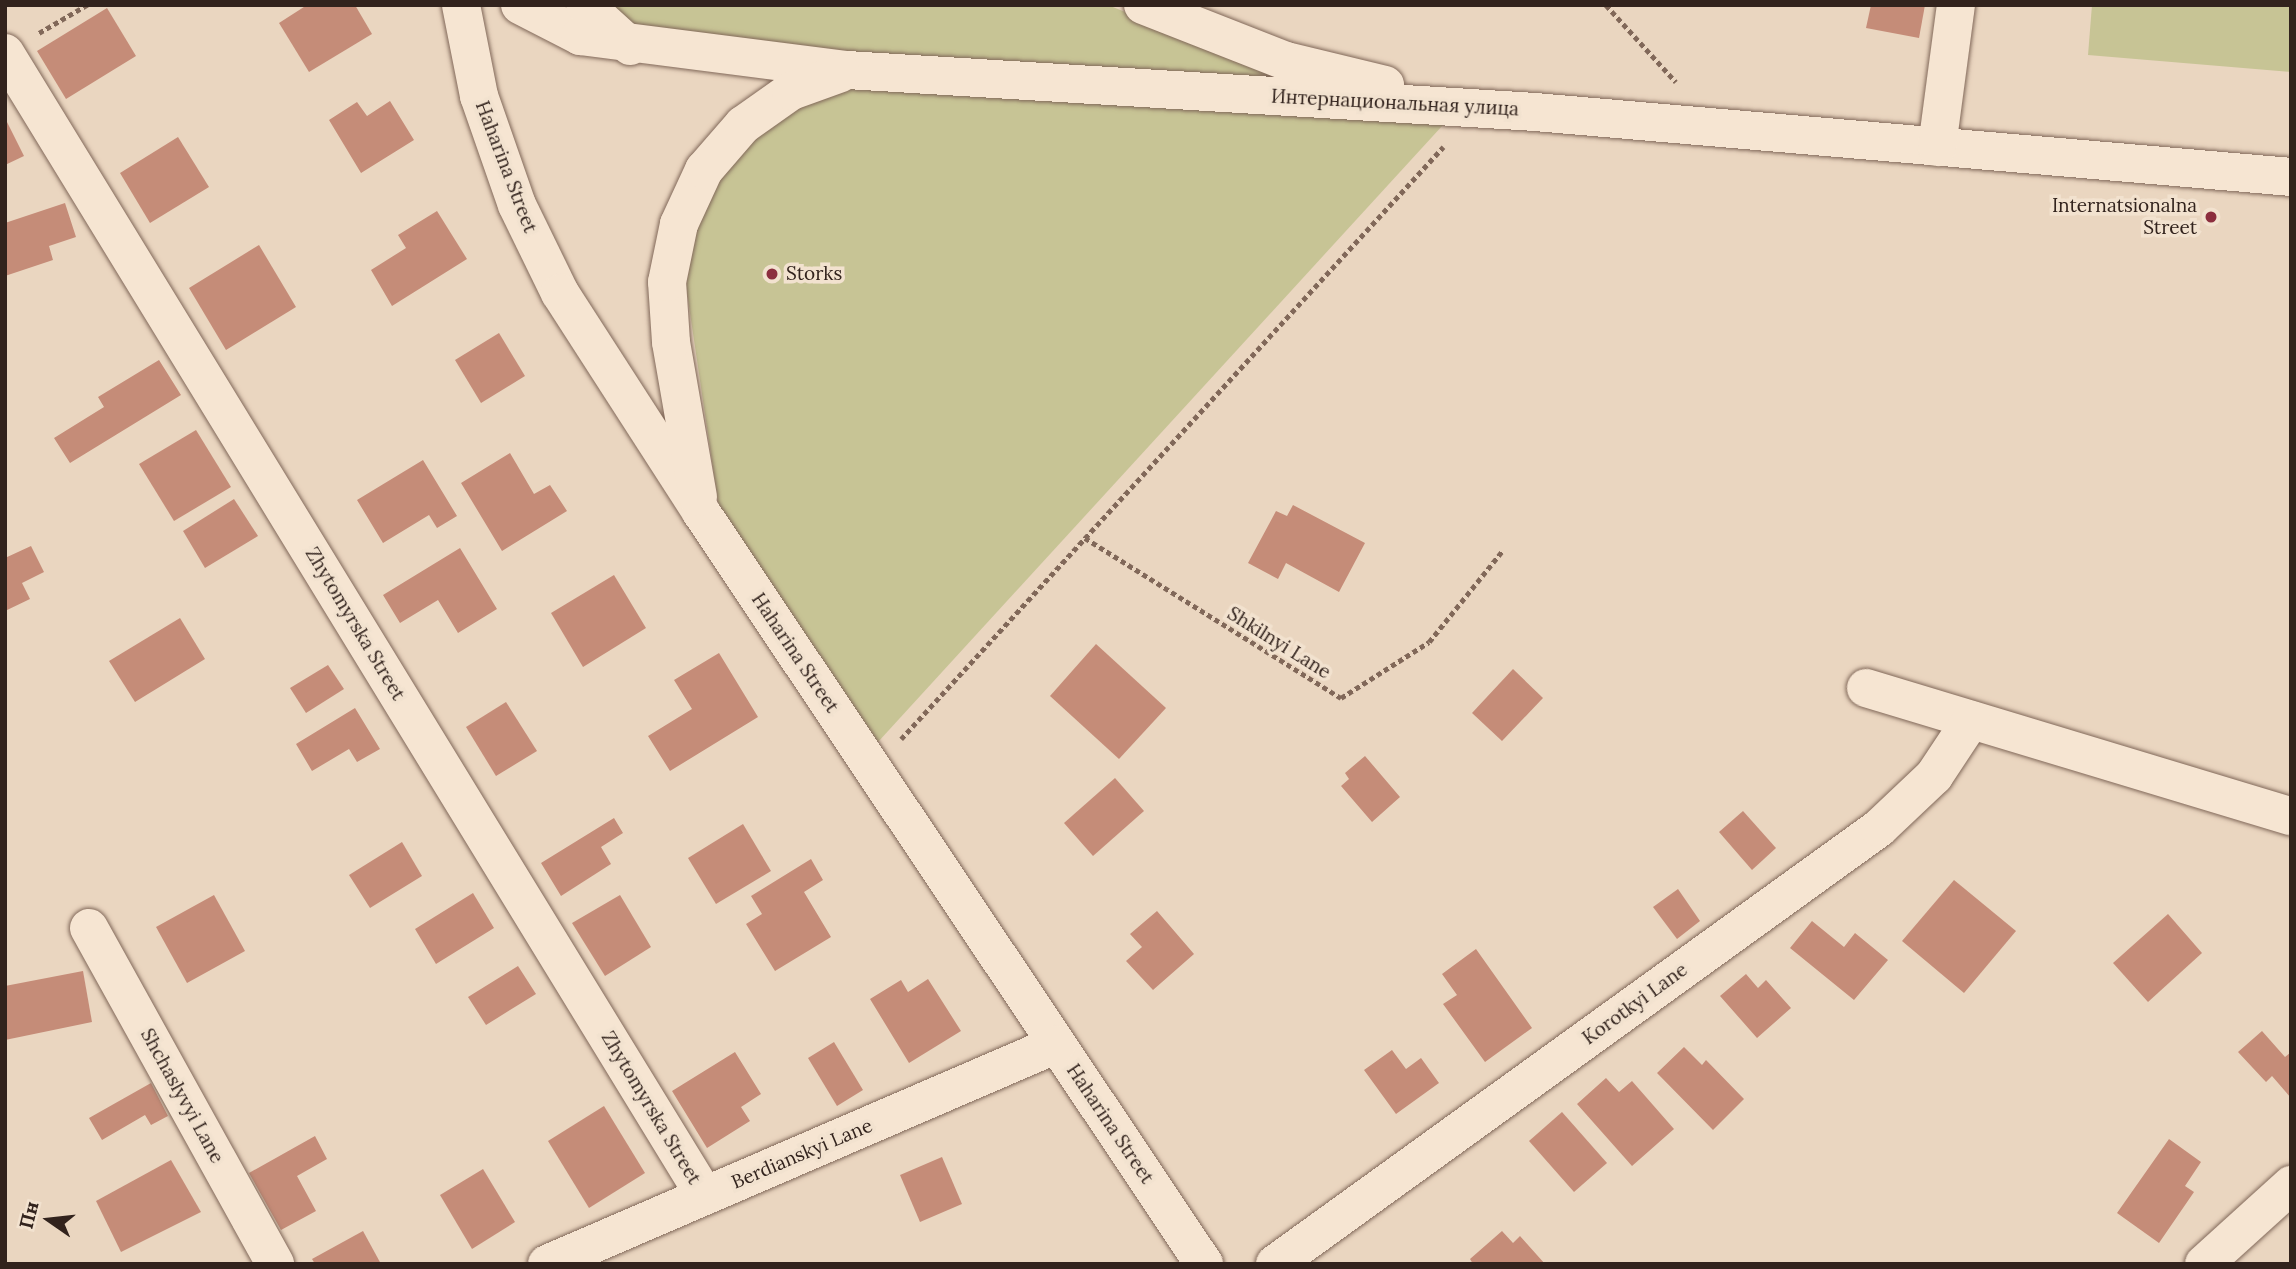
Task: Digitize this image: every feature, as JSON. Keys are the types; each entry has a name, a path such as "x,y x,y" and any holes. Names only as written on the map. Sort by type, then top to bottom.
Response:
{"street":[{"name":"Haharina Street","path":"461,5 479,96 517,205 560,293 701,512 1204,1264"},
{"name":"Интернациональная улица","path":"520,5 580,36 630,46 847,70 1535,112"},
{"path":"585,5 630,46"},
{"name":"Интернациональная улица","path":"1143,5 1286,61 1383,85 1535,112"},
{"path":"1937,146 1956,5"},
{"name":"Zhytomyrska Street","path":"5,53 705,1196"},
{"name":"Интернациональная улица","path":"701,512 671,342 667,282 679,224 704,170 743,125 791,91 847,70"},
{"path":"1535,112 2291,177"},
{"path":"1866,688 2291,816"},
{"name":"Korotkyi Lane","path":"1275,1264 1879,828 1934,776 1971,719"},
{"name":"Shchaslyvyi Lane","path":"89,928 275,1264"},
{"name":"Berdianskyi Lane","path":"547,1264 1057,1044"},
{"path":"2204,1264 2291,1185"}],"path":[{"path":"5,53 87,5"},
{"path":"1606,5 1685,91"},
{"path":"893,748 1446,144"},
{"name":"Shkilnyi Lane","path":"1085,538 1341,698 1429,642 1503,550"}],"shaded area":[{"path":"610,5 1108,5 1304,85 851,54 637,29"},
{"path":"2092,5 2291,5 2291,72 2088,55"},
{"path":"854,88 1443,125 878,742 719,509 686,286 696,231 720,180 755,138 801,106"}],"building":[{"path":"307,5 355,5 372,34 309,72 279,23"},
{"path":"1871,5 1925,5 1919,38 1866,28"},
{"path":"107,8 136,56 66,99 37,51"},
{"path":"390,101 414,140 361,173 329,120 357,102 367,116"},
{"path":"5,118 24,156 5,165"},
{"path":"178,137 209,187 150,223 120,173"},
{"path":"65,203 76,237 49,246 53,260 5,276 5,223"},
{"path":"437,211 467,259 392,306 371,270 406,248 398,235"},
{"path":"259,245 296,307 226,350 189,288"},
{"path":"499,333 525,376 481,403 455,360"},
{"path":"159,360 181,395 70,463 54,438 104,407 98,397"},
{"path":"196,430 231,487 174,521 139,464"},
{"path":"510,453 534,494 550,485 567,511 502,551 461,483"},
{"path":"423,460 457,516 437,528 429,515 383,543 357,500"},
{"path":"234,499 258,536 205,568 183,531"},
{"path":"1293,505 1365,543 1339,592 1286,563 1278,579 1248,563 1276,511 1287,516"},
{"path":"31,546 44,572 22,583 30,599 5,611 5,558"},
{"path":"460,548 497,609 458,633 438,600 400,623 383,595"},
{"path":"614,575 646,628 583,667 551,613"},
{"path":"180,618 205,659 135,702 109,661"},
{"path":"1096,644 1166,708 1119,759 1050,696"},
{"path":"719,653 758,717 670,771 648,736 692,709 674,680"},
{"path":"328,665 344,689 306,713 290,688"},
{"path":"1513,669 1543,698 1502,741 1472,713"},
{"path":"506,702 537,751 496,776 466,727"},
{"path":"355,708 380,749 357,762 349,749 312,771 296,744"},
{"path":"1365,756 1400,797 1372,822 1341,786 1349,779 1345,773"},
{"path":"1115,778 1144,811 1093,856 1064,823"},
{"path":"1743,811 1776,848 1752,870 1719,832"},
{"path":"614,818 623,833 601,847 611,864 561,896 541,863"},
{"path":"743,824 771,871 716,904 688,858"},
{"path":"402,842 422,876 370,908 349,875"},
{"path":"811,859 823,880 804,892 831,937 775,971 746,924 762,914 751,896"},
{"path":"1954,880 2016,931 1964,993 1902,941"},
{"path":"1678,889 1700,921 1677,939 1653,907"},
{"path":"473,893 494,928 436,964 415,929"},
{"path":"214,895 245,951 187,983 156,927"},
{"path":"620,895 651,947 605,976 572,923"},
{"path":"1157,911 1194,954 1153,990 1126,961 1142,947 1130,934"},
{"path":"2168,914 2202,953 2148,1002 2113,963"},
{"path":"1812,921 1844,947 1855,933 1888,960 1854,1000 1790,948"},
{"path":"1476,949 1532,1028 1485,1062 1443,1004 1457,995 1442,974"},
{"path":"518,966 536,994 486,1025 468,997"},
{"path":"83,971 92,1022 5,1040 5,986"},
{"path":"1746,974 1758,988 1766,980 1791,1008 1757,1038 1720,996"},
{"path":"928,979 961,1031 909,1063 870,999 901,980 908,992"},
{"path":"2262,1031 2285,1057 2291,1052 2291,1098 2272,1076 2266,1082 2238,1052"},
{"path":"834,1042 863,1090 837,1106 808,1058"},
{"path":"1684,1047 1702,1065 1706,1060 1744,1099 1713,1130 1657,1073"},
{"path":"1392,1050 1406,1069 1421,1058 1439,1083 1396,1114 1364,1070"},
{"path":"735,1052 761,1094 741,1107 750,1121 707,1148 672,1091"},
{"path":"1606,1078 1619,1092 1632,1081 1674,1129 1632,1166 1577,1104"},
{"path":"151,1083 168,1116 151,1125 145,1115 102,1140 89,1118"},
{"path":"604,1106 645,1173 589,1208 548,1141"},
{"path":"1562,1112 1607,1163 1574,1192 1529,1141"},
{"path":"315,1136 327,1159 297,1176 316,1211 281,1230 249,1173"},
{"path":"2169,1139 2201,1162 2185,1186 2194,1192 2159,1243 2117,1213"},
{"path":"942,1157 962,1204 920,1222 900,1175"},
{"path":"171,1160 201,1212 121,1252 96,1201"},
{"path":"483,1169 515,1222 472,1249 440,1195"},
{"path":"363,1231 381,1264 315,1264 312,1259"},
{"path":"1502,1231 1513,1243 1520,1236 1545,1264 1473,1264 1470,1259"}],"place":[{"name":"Internatsionalna Street","path":"2211,217"},
{"name":"Storks","path":"772,274"}]}
